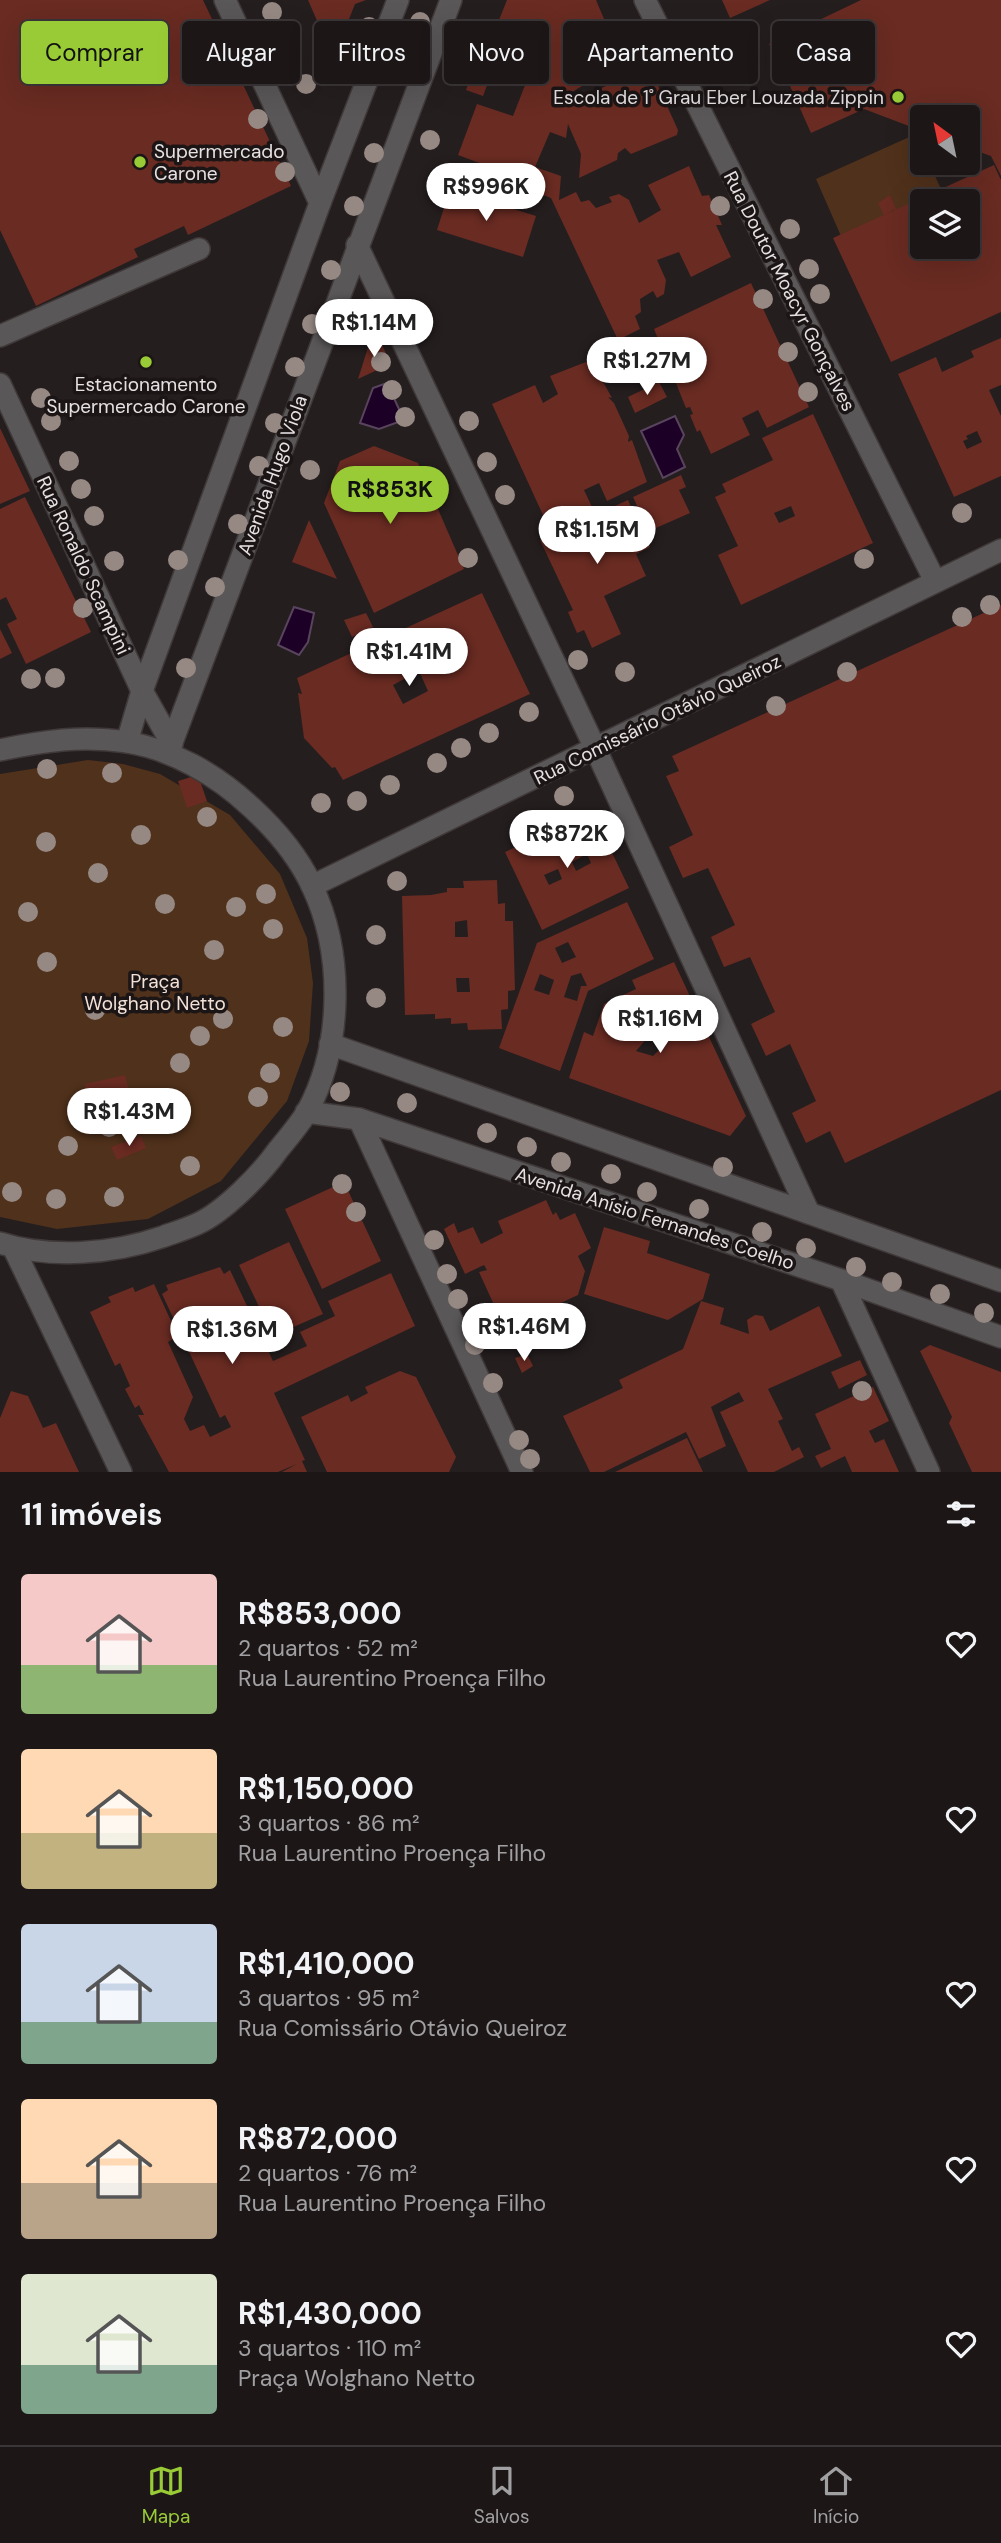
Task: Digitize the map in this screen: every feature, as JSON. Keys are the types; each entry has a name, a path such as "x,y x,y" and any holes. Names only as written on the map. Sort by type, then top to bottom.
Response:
{"street":[{"path":"225,0 320,203"},
{"path":"127,742 142,691 320,203 398,0"},
{"name":"Avenida Hugo Viola","path":"170,749 451,0"},
{"name":"Rua Doutor Moacyr Gonçalves","path":"645,0 935,582"},
{"path":"357,245 596,750 809,1213"},
{"path":"0,336 199,249"},
{"name":"Rua Ronaldo Scampini","path":"0,384 170,749"},
{"name":"Rua Comissário Otávio Queiroz","path":"312,886 596,750 1001,550"},
{"path":"0,750 61,738 127,742 170,749 227,785 276,830 312,886 329,937 335,990 330,1044 321,1079 306,1112 259,1177 199,1223 136,1245 75,1253 4,1246"},
{"path":"330,1044 1001,1281"},
{"name":"Avenida Anísio Fernandes Coelho","path":"306,1112 359,1119 841,1280 1001,1337"},
{"path":"359,1119 522,1472"},
{"path":"4,1246 121,1472"},
{"path":"841,1280 929,1472"}],"green space":[{"path":"910,137 910,175 935,175 941,189 910,189 910,204 841,236 816,179"},
{"name":"Praça Wolghano Netto","path":"88,760 123,764 160,774 230,815 280,874 307,938 313,983 309,1041 287,1101 221,1181 148,1219 57,1229 0,1217 0,774"}],"shaded area":[{"path":"387,383 404,420 379,429 360,423 373,388"},
{"path":"675,416 684,435 677,449 685,467 663,478 641,431"},
{"path":"294,607 314,613 308,642 299,655 278,645"}],"building":[{"name":"Supermercado Carone","path":"0,0 203,0 213,21 182,21 182,84 243,84 291,186 188,235 184,226 134,249 138,257 36,306 0,230"},
{"path":"308,0 366,0 355,4 348,21 317,21"},
{"path":"507,0 596,0 605,21 563,21 563,84 582,86 572,92 570,103 588,101 589,94 610,84 657,84 678,130 677,135 631,154 625,148 618,153 617,160 579,178 581,154 568,124 566,138 550,132 535,167 561,176 559,200 576,192 581,202 589,200 596,208 612,202 609,197 619,194 629,200 639,223 661,210 648,185 689,166 702,196 709,195 722,225 716,225 731,257 691,277 679,252 657,260 666,280 664,294 657,298 653,291 640,299 641,312 635,316 640,329 618,340 551,198 488,174 490,167 458,155 477,104 513,116 525,84 549,84 549,21 499,20"},
{"path":"722,0 770,0 730,18"},
{"name":"Escola de 1˚ Grau Eber Louzada Zippin","path":"861,0 1001,0 1001,176 991,156 980,152 980,105 910,105 910,126 864,109 811,133 790,86 875,84 875,21 817,21"},
{"path":"468,84 487,84 483,96 466,90"},
{"path":"994,165 1001,180 1001,312 891,362 833,238 910,203 910,259 980,259 980,189 941,189 972,175 980,175 980,171"},
{"path":"450,189 536,216 523,257 437,230"},
{"path":"890,195 897,211 894,209 884,216 878,203"},
{"path":"751,283 809,407 767,428 758,410 742,418 750,435 711,454 700,430 697,432 690,415 693,414 690,407 686,408 654,329"},
{"path":"371,338 382,344 390,364 358,379"},
{"path":"1001,338 1001,385 989,390 1001,416 1001,476 954,497 898,374 936,357 942,372 974,357 971,351","holes":["977,431 982,442 967,449 963,441 968,439 966,436"]},
{"path":"591,360 612,398 608,397 614,403 629,436 628,442 632,440 647,482 607,501 599,483 584,490 592,507 549,528 492,404 535,385 543,403 558,394 550,376"},
{"path":"659,382 667,397 635,413 628,397"},
{"path":"813,414 873,543 741,605 718,555 738,546 715,497 726,492 722,484 773,460 762,438","holes":["791,506 795,516 779,523 774,513"]},
{"path":"0,428 30,491 0,504"},
{"path":"374,446 418,463 464,569 374,613 324,503 340,461"},
{"path":"681,475 686,487 679,490 690,513 649,531 633,497"},
{"path":"25,497 91,632 26,664 7,624 17,619 6,597 0,600 0,509"},
{"path":"628,500 650,547 636,554 646,576 604,596 621,634 592,648 584,630 577,633 568,612 573,610 540,540"},
{"path":"309,520 337,579 292,562"},
{"path":"482,593 530,694 343,780 335,767 332,768 304,738 298,693 302,694 297,678","holes":["419,671 428,691 403,704 393,685"]},
{"path":"1001,605 1001,1090 845,1163 830,1131 806,1143 792,1113 816,1101 790,1044 766,1056 751,1024 775,1012 750,957 724,967 711,937 735,925 708,868 683,878 669,847 693,835 666,776 679,771 672,756"},
{"path":"366,613 373,627 352,637 344,620"},
{"path":"0,629 12,653 0,659"},
{"path":"198,775 207,801 187,808 178,781"},
{"path":"592,811 629,888 542,930 505,852","holes":["587,854 591,863 576,871 572,862","558,869 562,879 549,885 544,875"]},
{"path":"497,880 498,904 505,903 505,921 513,921 515,990 508,991 508,1009 501,1010 502,1029 468,1030 467,1023 451,1024 451,1018 435,1019 435,1014 405,1015 402,896 431,895 447,892 447,888 464,888 463,881","holes":["467,920 468,937 455,937 455,922","456,978 469,978 470,992 457,992"]},
{"path":"627,902 654,959 588,991 560,1071 499,1048 537,943","holes":["568,942 576,957 562,963 555,948","581,973 587,986 581,986 577,1001 564,997 571,976","540,974 554,980 549,995 534,990"]},
{"path":"674,962 746,1116 730,1136 569,1078 584,1032 593,1036 604,1004 636,989 632,980","holes":["655,1029 663,1046 653,1056 636,1051"]},
{"path":"125,1075 133,1108 93,1118 85,1084"},
{"path":"141,1136 146,1148 117,1160 111,1147"},
{"path":"344,1182 381,1261 322,1289 285,1209"},
{"path":"546,1200 553,1215 556,1212 560,1220 575,1213 591,1248 578,1256 585,1271 578,1295 505,1329 479,1272 487,1270 484,1265 465,1274 444,1229 454,1223 458,1233 473,1227 481,1244 503,1233 498,1221"},
{"path":"604,1227 650,1241 647,1253 710,1274 703,1299 668,1320 584,1294"},
{"path":"289,1242 323,1314 273,1336 239,1265"},
{"path":"220,1267 224,1274 230,1270 273,1361 307,1346 300,1332 335,1316 328,1301 391,1273 415,1326 274,1393 305,1460 302,1461 307,1472 282,1472 297,1464 278,1472 169,1472 138,1415 144,1415 139,1405 135,1408 125,1389 130,1386 120,1363 115,1366 90,1312 111,1302 108,1297 133,1287 135,1292 154,1284 178,1336 168,1342 193,1397 184,1419 190,1431 204,1425 210,1437 231,1427 225,1415 220,1418 162,1294 168,1290 166,1285"},
{"path":"701,1301 724,1308 720,1324 749,1334 747,1320 755,1315 763,1316 770,1331 819,1306 842,1356 768,1389 783,1419 778,1421 792,1451 799,1447 804,1457 774,1472 748,1472 720,1412 744,1401 739,1392 711,1407 726,1446 699,1459 686,1432 604,1472 590,1472 563,1416 623,1388 619,1380 683,1349"},
{"path":"930,1345 1001,1372 1001,1472 972,1472 949,1423 952,1417 920,1351"},
{"path":"527,1354 533,1366 522,1373 515,1358"},
{"path":"860,1360 867,1375 839,1389 831,1372"},
{"path":"400,1371 416,1377 456,1457 449,1472 327,1472 301,1417 348,1395 351,1402 368,1393 365,1387"},
{"path":"873,1387 889,1421 869,1431 875,1443 884,1439 899,1472 852,1472 845,1456 821,1468 815,1456 831,1449 815,1414"},
{"path":"11,1391 28,1396 43,1428 56,1423 79,1472 0,1472 0,1418"},
{"path":"687,1438 703,1472 615,1472"}],"place":[{"name":"Escola de 1˚ Grau Eber Louzada Zippin","path":"898,97"},
{"name":"Supermercado Carone","path":"140,162"},
{"name":"Estacionamento Supermercado Carone","path":"146,362"}]}
